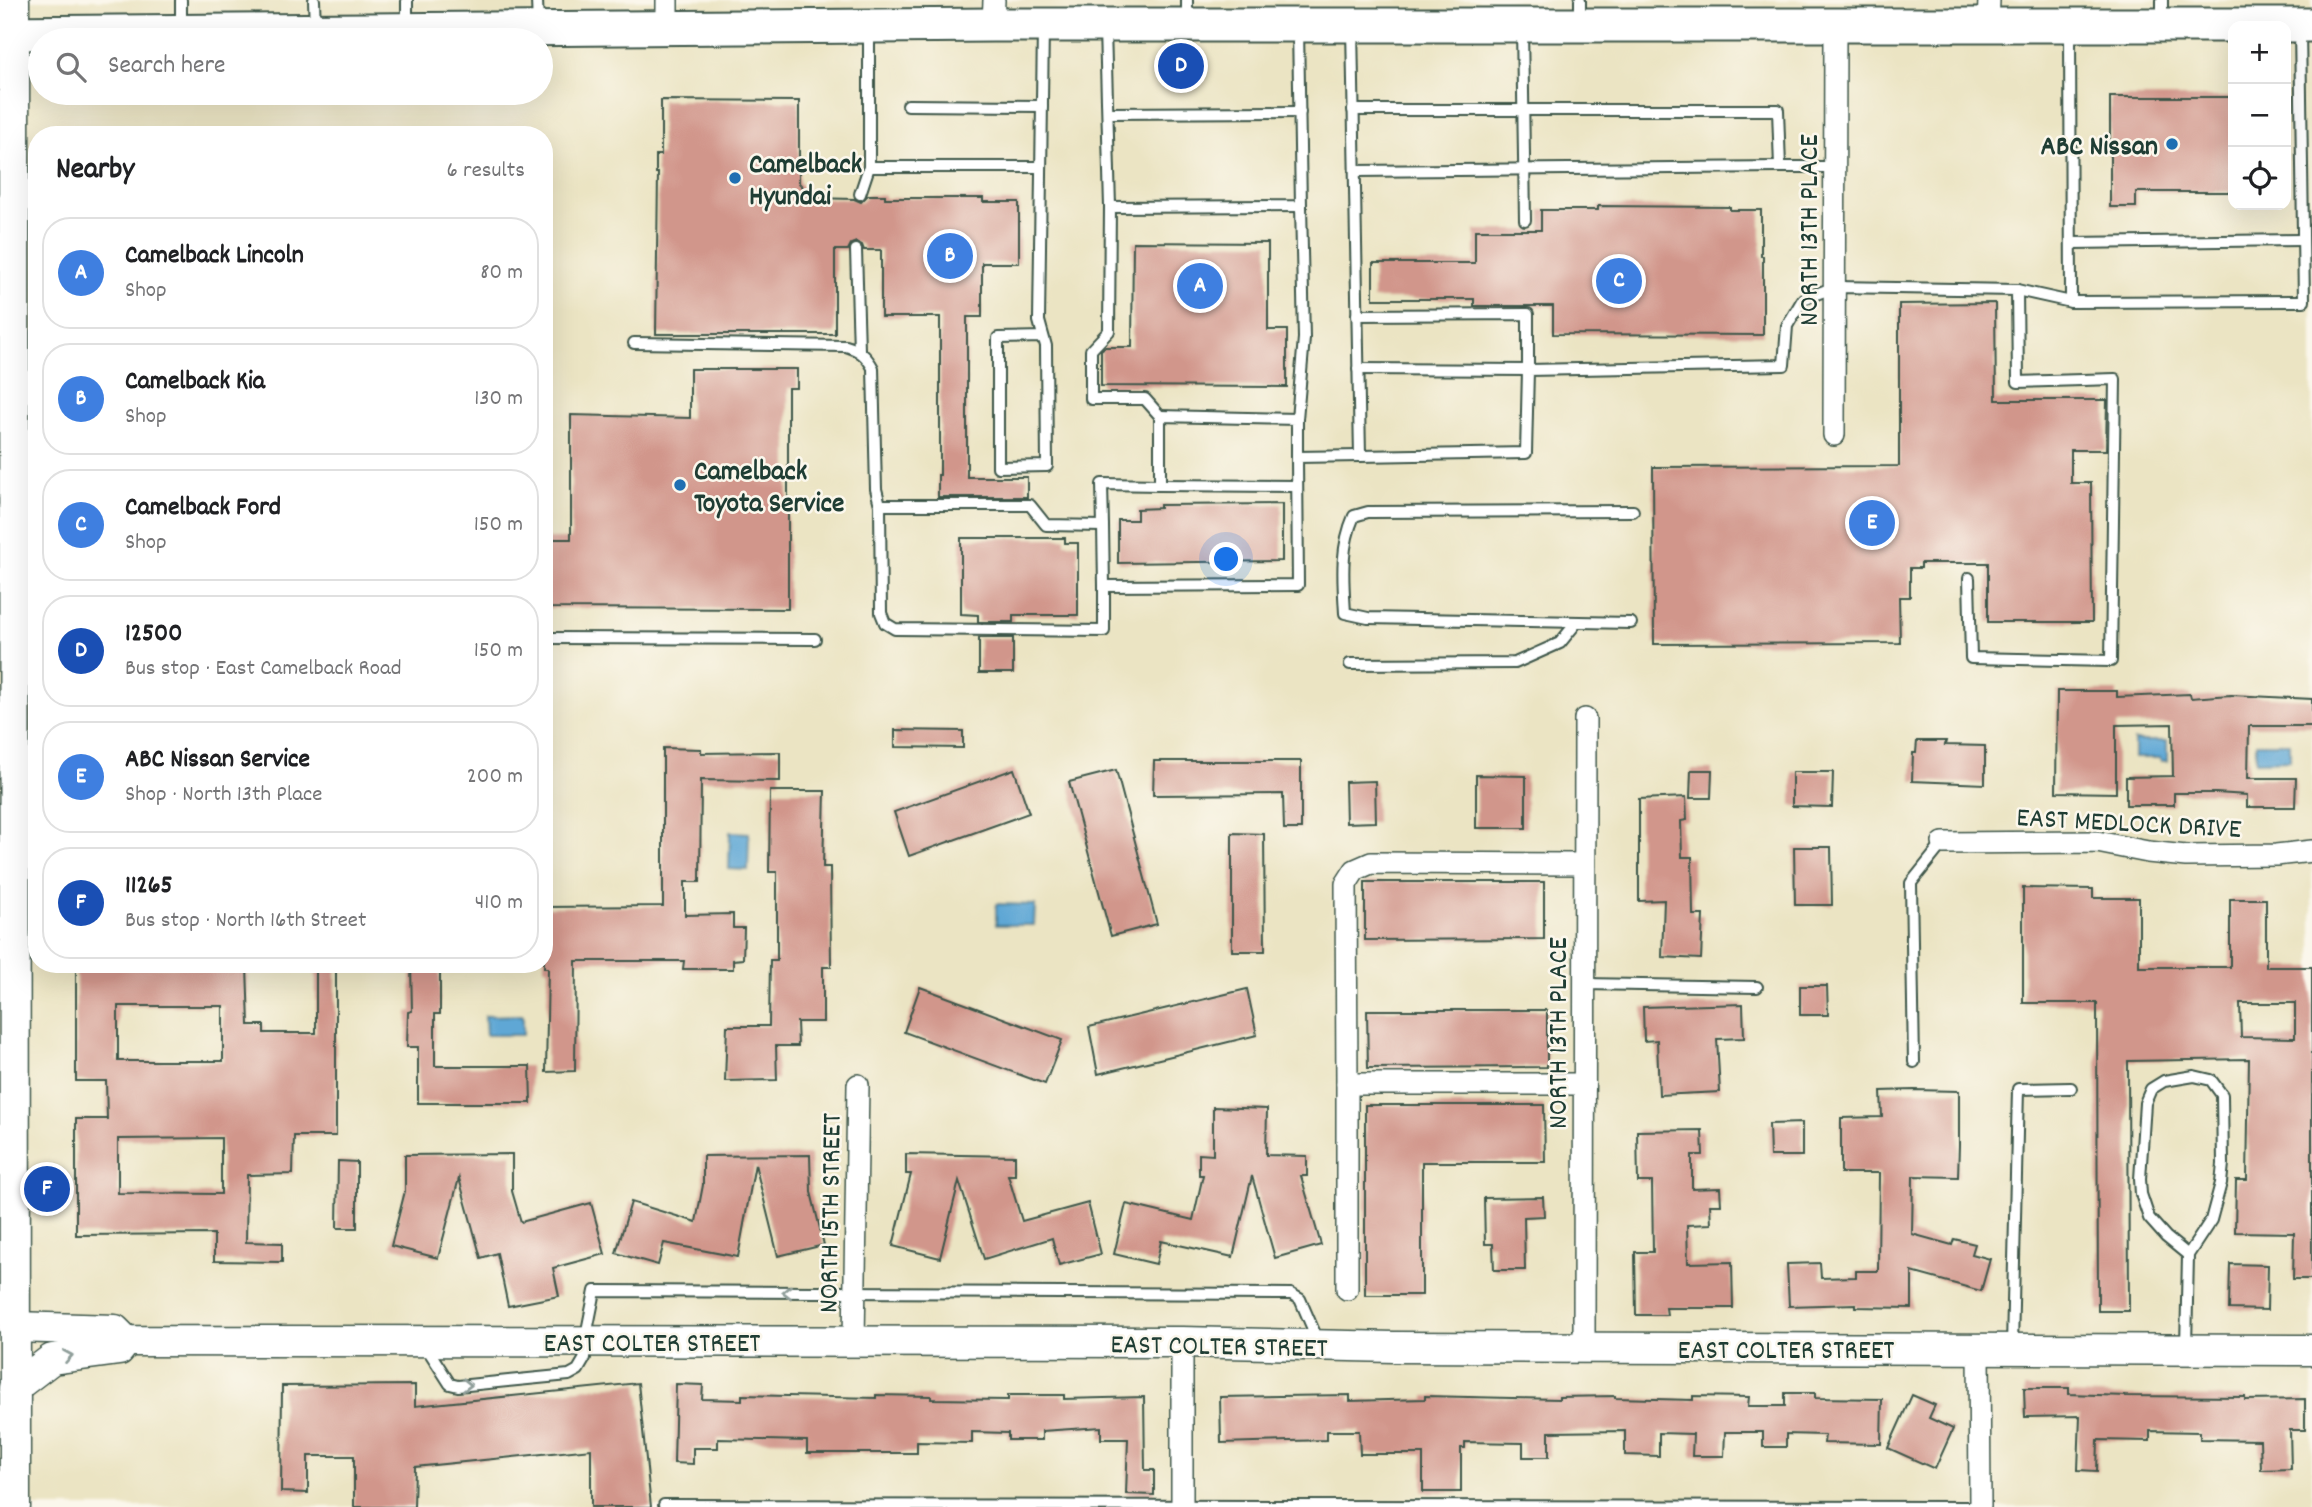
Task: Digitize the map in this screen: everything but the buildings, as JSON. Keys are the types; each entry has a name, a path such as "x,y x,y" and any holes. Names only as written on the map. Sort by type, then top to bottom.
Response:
{"main road":[{"path":"218,28 314,15 667,14 869,26 994,13 1043,25 1105,25 1187,13 1298,25 1522,25 1580,13 1835,25 1989,13 2070,25 2162,13 2306,25"},
{"path":"7,33 28,33"}],"street":[{"path":"14,0 7,33 17,628 7,684 10,1341 15,1388 15,1507"},
{"name":"NORTH 13TH PLACE","path":"1834,435 1835,25"},
{"name":"NORTH 13TH PLACE","path":"1584,1347 1585,719"},
{"name":"EAST MEDLOCK DRIVE","path":"1943,843 2097,842 2186,856 2312,852"},
{"path":"1346,1290 1346,884 1355,870 1371,863 1584,864"},
{"path":"1347,1084 1584,1084"},
{"name":"NORTH 15TH STREET","path":"854,1342 858,1085"},
{"name":"EAST COLTER STREET","path":"10,1341 115,1330 126,1341 1182,1342 1584,1347 2312,1350"},
{"name":"EAST COLTER STREET","path":"15,1388 52,1359 120,1350 126,1341"},
{"path":"1182,1342 1182,1505"},
{"path":"1979,1349 1980,1507"}],"lane":[{"path":"181,0 181,28"},
{"path":"1043,25 1040,321 1046,346 1047,466 998,467 998,338 1043,337"},
{"path":"1105,25 1110,207 1109,331 1091,350 1091,399 1145,399 1160,415 1160,485"},
{"path":"1104,586 1298,585 1297,419 1304,338 1298,25"},
{"path":"1352,25 1360,456"},
{"path":"1522,25 1525,220"},
{"path":"2070,25 2071,302"},
{"path":"1358,369 1528,370 1784,365 1787,326 1803,299 1835,287 2017,290 2071,302 2304,301 2306,25"},
{"path":"860,194 869,167 869,26"},
{"path":"908,105 1042,106"},
{"path":"1353,110 1778,110 1780,167"},
{"path":"1108,113 1300,113"},
{"path":"869,167 1041,167"},
{"path":"1355,171 1835,167"},
{"path":"1110,207 1301,206"},
{"path":"2072,243 2303,240"},
{"path":"856,250 859,350"},
{"path":"1969,578 1971,658 2111,661 2115,379 2018,382 2017,290"},
{"path":"1297,457 1526,453 1528,314 1357,315"},
{"path":"634,343 846,346 859,350 868,358 873,368 876,489 880,505 881,613 885,623 895,629 1104,631 1102,484 1297,486"},
{"path":"1160,415 1297,419"},
{"path":"880,505 1030,505 1046,525 1103,526"},
{"path":"1631,623 1368,618 1345,613 1343,558 1354,516 1368,512 1633,511"},
{"path":"1350,664 1515,663 1560,643 1577,622"},
{"path":"553,638 815,639"},
{"path":"1914,1062 1911,883 1943,843"},
{"path":"1584,984 1757,987"},
{"path":"2186,1350 2188,1255 2211,1220 2223,1164 2222,1095 2211,1080 2194,1076 2164,1081 2151,1089 2145,1104 2140,1179 2141,1194 2149,1218 2188,1255"},
{"path":"2012,1349 2018,1089 2071,1088"},
{"path":"423,1341 450,1384 458,1386 569,1375 578,1370 585,1359 585,1341 595,1291 855,1292 1292,1294 1300,1298 1321,1345"},
{"path":"664,1505 1980,1507"}],"water":[{"path":"2134,741 2167,741 2167,761 2161,761 2160,758 2134,758"},
{"path":"2256,743 2290,743 2290,760 2256,761"},
{"path":"730,832 749,833 748,870 729,869"},
{"path":"996,904 1035,905 1034,925 996,925"},
{"path":"523,1015 523,1035 486,1035 485,1016"}],"place":[{"name":"12500","path":"1181,66"},
{"name":"ABC Nissan","path":"2172,144"},
{"name":"Camelback Hyundai","path":"735,178"},
{"name":"Camelback Kia","path":"950,256"},
{"name":"Camelback Ford","path":"1619,281"},
{"name":"Camelback Lincoln","path":"1200,286"},
{"name":"Camelback Toyota Service","path":"680,485"},
{"name":"ABC Nissan Service","path":"1872,523"},
{"name":"11265","path":"47,1189"}]}
